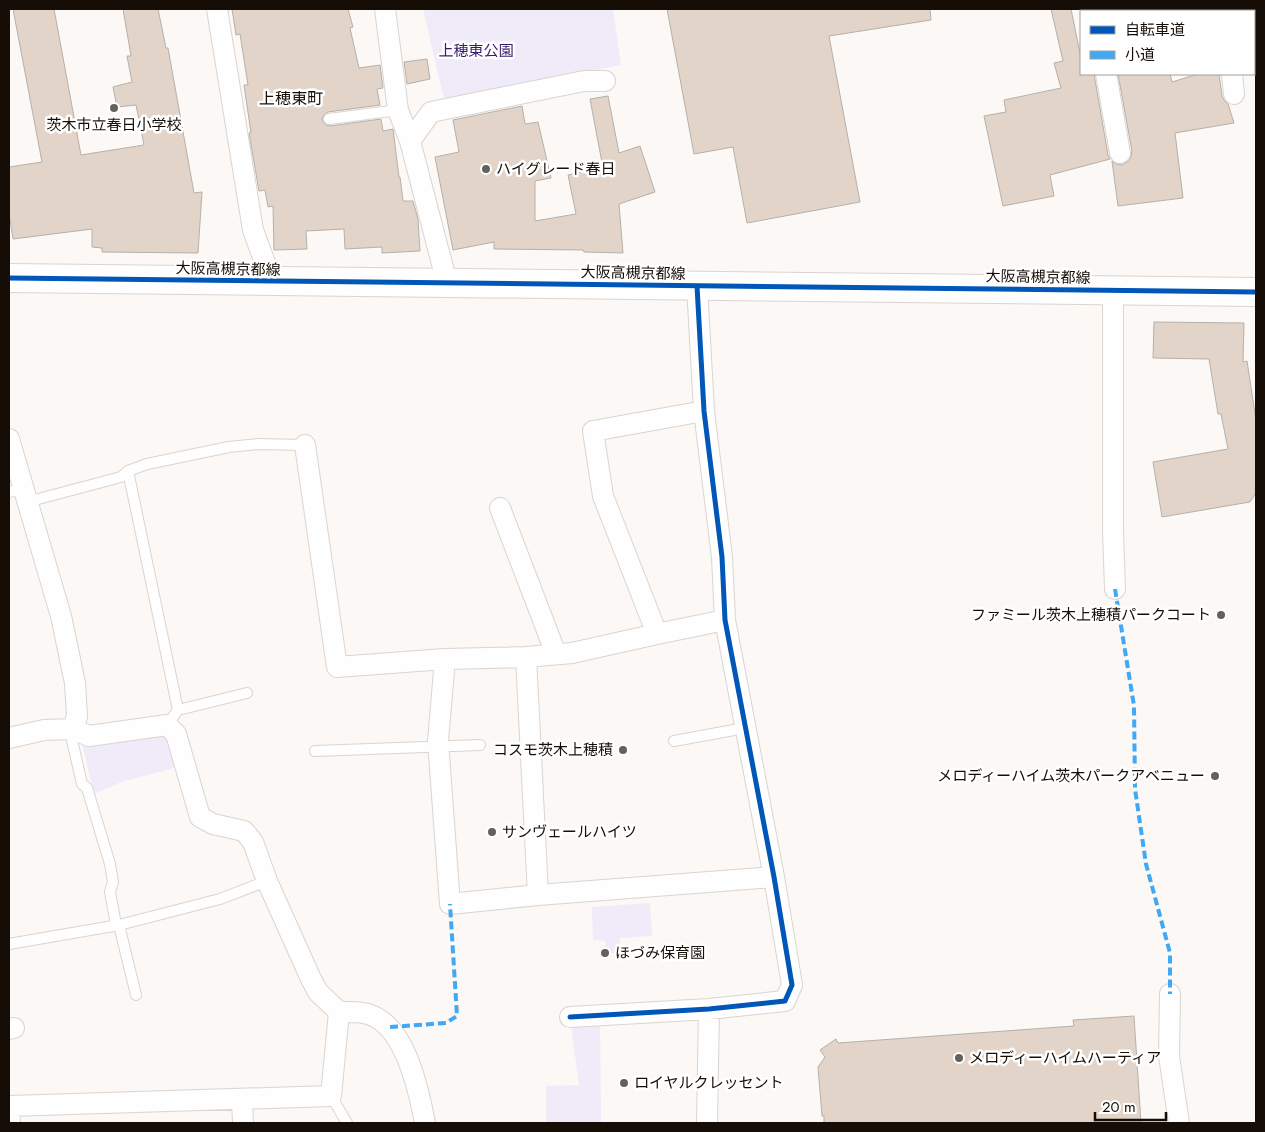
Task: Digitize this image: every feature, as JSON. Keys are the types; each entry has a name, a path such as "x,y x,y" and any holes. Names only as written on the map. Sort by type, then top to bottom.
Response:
{"main road":[{"name":"大阪高槻京都線","path":"9,278 1256,292"}],"street":[{"path":"217,9 253,230 272,282"},
{"path":"385,9 398,110 410,141 447,283"},
{"path":"1106,75 1120,153"},
{"path":"1232,75 1234,94"},
{"path":"410,141 431,112 584,81 605,81"},
{"path":"570,1016 709,1008 785,1001 792,985 774,877 725,620 722,557 704,411 697,286"},
{"path":"1114,291 1113,532 1115,589"},
{"path":"657,634 602,496 593,431 704,411"},
{"path":"9,439 20,494 61,616 75,683 77,716 73,729"},
{"path":"305,445 337,667 445,659 526,657 572,653 725,620"},
{"path":"500,508 556,654"},
{"path":"526,657 538,895"},
{"path":"445,659 438,746 450,904 538,895 774,877"},
{"path":"9,738 44,730 73,729 89,736 173,718 200,817 213,824 244,831 253,842 267,881 318,992 339,1012 358,1012 376,1017 390,1028 407,1057 421,1101 425,1123"},
{"path":"1170,994 1169,1056 1179,1123"},
{"path":"707,1123 709,1008"},
{"path":"9,1106 332,1096 339,1012"},
{"path":"242,1099 243,1123"},
{"path":"9,1102 10,1123"}],"lane":[{"path":"329,119 398,110"},
{"path":"20,494 121,477 128,471 146,464 228,447 258,444 305,445"},
{"path":"128,471 173,718 247,693"},
{"path":"674,741 746,728"},
{"path":"73,729 72,740 82,784 87,788 110,864 113,882 110,892 136,995"},
{"path":"315,751 480,745"},
{"path":"9,944 118,925 220,899 267,881"},
{"path":"332,1096 346,1123"}],"green space":[{"name":"上穂東公園","path":"423,9 613,9 621,65 444,99"},
{"path":"166,734 178,767 121,782 94,794 82,743"},
{"path":"650,903 652,936 620,938 619,953 606,953 605,941 593,940 592,907"},
{"path":"600,1024 601,1123 546,1123 546,1086 579,1085 571,1025"}],"building":[{"path":"13,9 54,9 81,155 144,145 136,105 117,107 113,87 132,82 127,56 131,56 123,9 158,9 166,48 168,48 194,193 202,192 198,253 102,252 102,248 92,247 92,229 13,239 9,213 9,167 42,162"},
{"path":"232,9 348,9 353,27 350,28 359,68 380,65 383,88 377,89 380,105 328,112 323,116 322,120 326,125 330,126 381,119 383,131 393,129 403,201 413,201 418,219 420,251 382,253 382,247 345,249 344,229 306,231 307,249 274,250 273,206 268,207 265,190 259,191 249,133 251,133 244,85 248,85 240,34 236,35"},
{"path":"667,9 930,9 931,20 829,36 860,202 747,223 733,147 694,154"},
{"path":"1051,9 1071,9 1080,53 1080,75 1094,75 1110,159 1050,175 1054,196 1003,206 984,116 1006,112 1004,100 1061,88 1054,63 1063,61"},
{"path":"427,59 430,79 407,84 404,62"},
{"path":"1118,75 1170,75 1172,82 1195,75 1219,75 1222,96 1228,104 1234,123 1175,133 1183,198 1118,206 1112,161 1122,165 1131,157 1132,151"},
{"path":"608,96 619,153 640,146 655,192 619,204 623,253 584,252 583,250 494,249 494,242 453,250 435,157 459,152 453,120 522,106 525,124 538,122 551,178 535,181 535,221 576,214 568,175 603,168 590,99"},
{"path":"1154,322 1244,323 1243,362 1247,361 1256,420 1256,493 1250,502 1162,517 1153,462 1228,449 1221,414 1218,414 1209,359 1153,358"},
{"name":"メロディーハイムハーティア","path":"1134,1016 1141,1123 824,1123 818,1067 825,1057 820,1050 836,1039 838,1043 1074,1026 1073,1020"}],"marked path":[{"path":"1115,589 1134,706 1135,789 1146,864 1170,953 1170,994"},
{"path":"390,1027 446,1023 457,1016 450,904"}],"cycle path":[{"path":"9,278 1256,292"},
{"path":"570,1017 709,1009 785,1001 792,985 774,877 725,620 722,557 704,411 697,286"}],"place":[{"name":"茨木市立春日小学校","path":"114,108"},
{"name":"ハイグレード春日","path":"486,169"},
{"name":"ファミール茨木上穂積パークコート","path":"1221,615"},
{"name":"コスモ茨木上穂積","path":"623,750"},
{"name":"メロディーハイム茨木パークアベニュー","path":"1215,776"},
{"name":"サンヴェールハイツ","path":"492,832"},
{"name":"ほづみ保育園","path":"605,953"},
{"name":"メロディーハイムハーティア","path":"959,1058"},
{"name":"ロイヤルクレッセント","path":"624,1083"}],"district":[{"name":"上穂東町","path":"291,98"}]}
